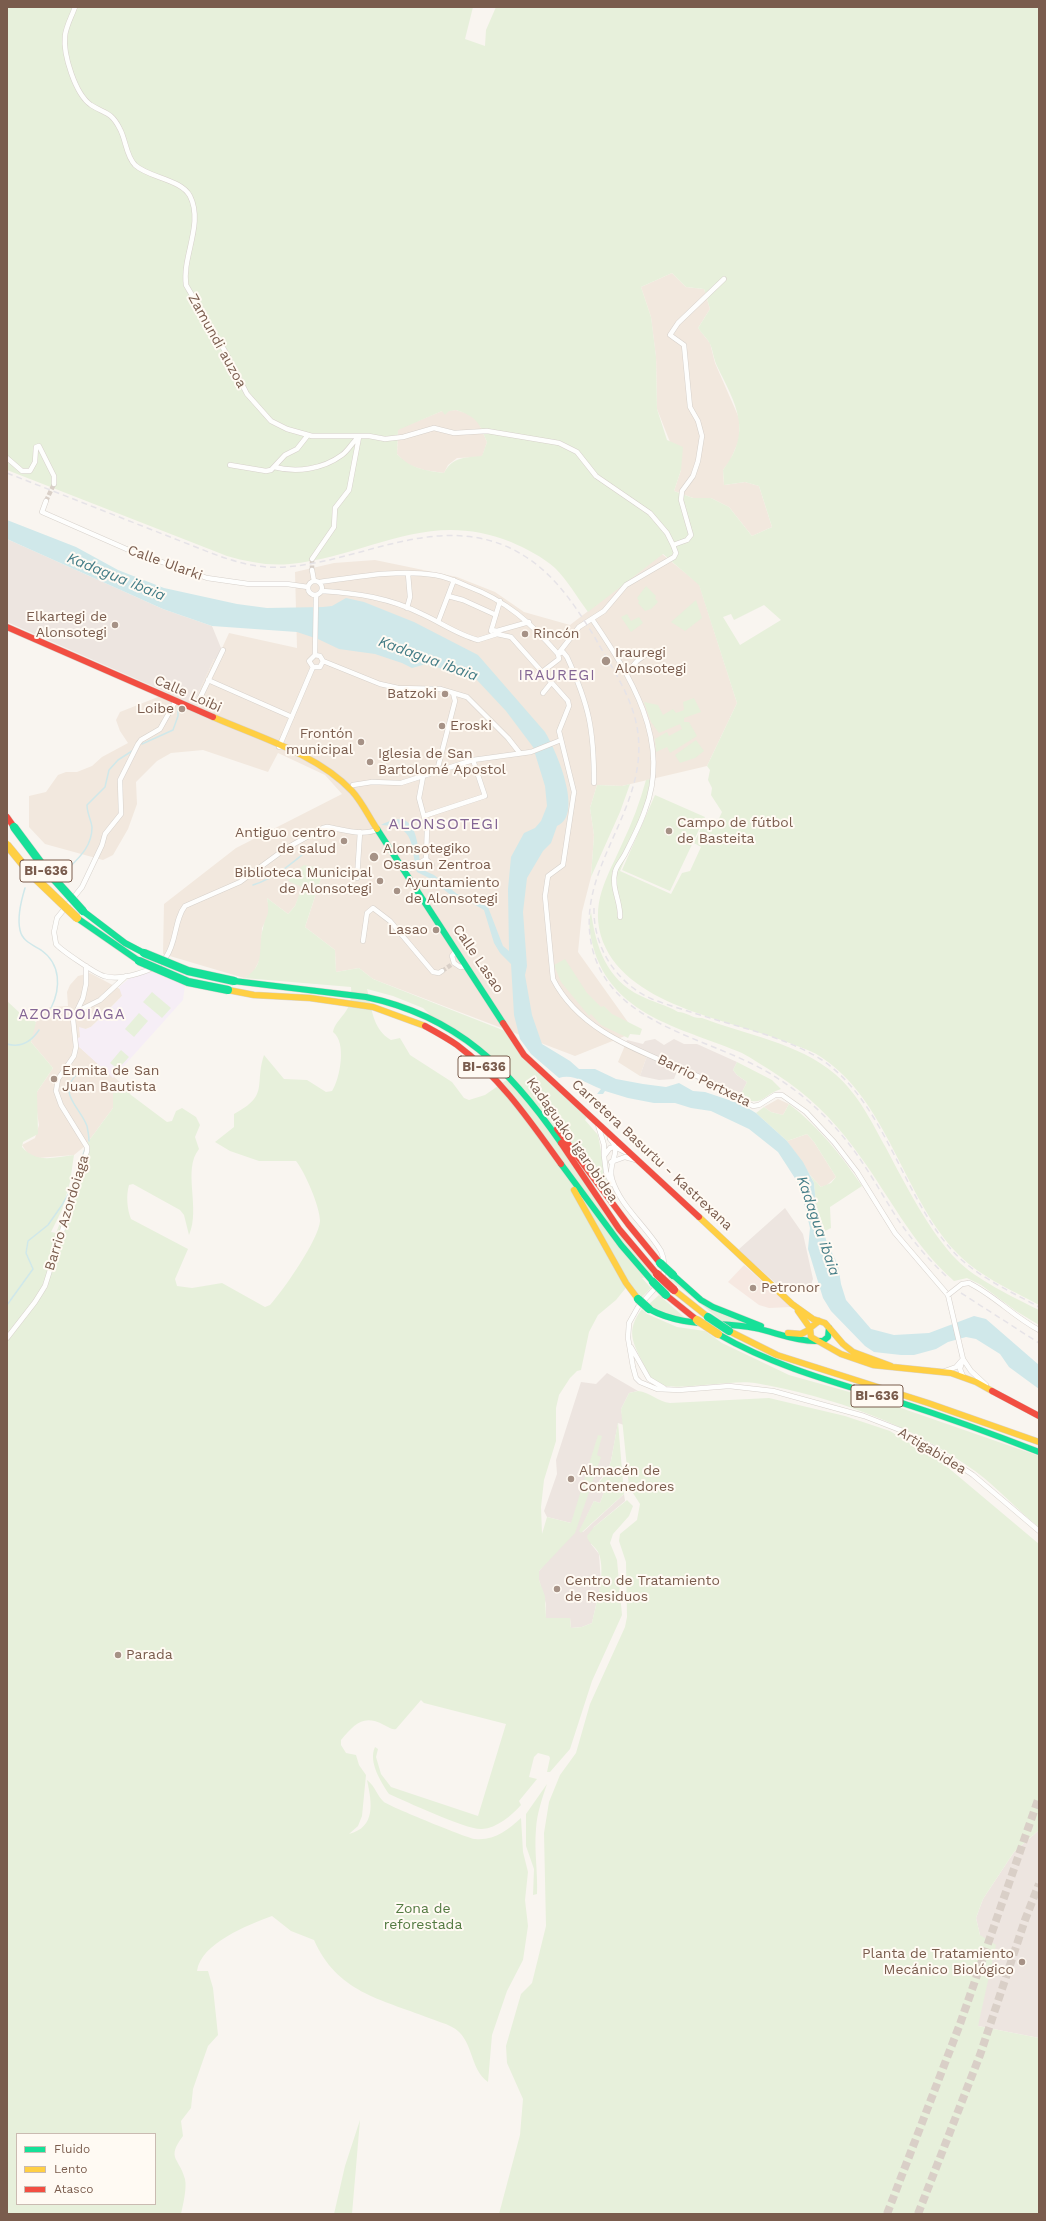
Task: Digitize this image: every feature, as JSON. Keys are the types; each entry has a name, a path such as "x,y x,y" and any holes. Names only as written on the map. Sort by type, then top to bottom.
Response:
{"main road":[{"name":"Calle Loibi","path":"7,627 50,644 175,702 267,742 281,743 318,763 353,789"},
{"name":"Calle Lasao","path":"353,789 405,872 502,1020"},
{"name":"Kadaguako igarobidea","path":"7,818 46,870 83,911 125,943 144,953 167,964 192,973 255,985 354,995 413,1011 471,1043 516,1082 544,1119 617,1226 657,1274 674,1290 708,1317 729,1331 776,1355 928,1403 1039,1442"},
{"name":"Kadaguako igarobidea","path":"7,845 35,879 77,918 139,961 188,982 228,990 254,994 310,998 373,1007 425,1026 456,1044 495,1078 529,1118 621,1245 653,1282 666,1295 697,1320 750,1353 797,1372 946,1418 1039,1452"},
{"name":"Carretera Basurtu - Kastrexana","path":"502,1020 524,1055 792,1304"},
{"path":"516,1082 543,1112 628,1224 660,1263 701,1300 732,1315 783,1332 801,1334 810,1329 813,1324 820,1321"},
{"path":"564,1167 623,1277 638,1299 648,1309 663,1317 688,1324 744,1326 804,1342 817,1341 828,1337 829,1328"},
{"path":"792,1304 824,1323 842,1344 853,1352 891,1366"},
{"path":"792,1304 810,1329 811,1337 858,1360 873,1365 943,1371 963,1376 1039,1416"}],"street":[{"name":"Zamundi auzoa","path":"75,7 65,40 67,59 78,89 91,105 110,114 120,129 135,165 160,179 182,187 190,196 194,218 194,229 185,274 186,285 193,300 226,353 247,394 271,421 287,429 308,435 385,439 403,437 430,428 454,433 487,431 559,443 569,447 584,460 596,476 650,513 667,533 673,545"},
{"path":"558,654 579,627 611,605 626,585 674,557 676,553 673,545 687,540 691,535 681,500 682,491 692,476 698,461 702,436 698,421 690,407 684,345 670,335 678,323 724,279"},
{"path":"230,464 266,471 274,467 285,455 302,444 308,435"},
{"path":"274,467 295,471 316,467 342,455 353,441 359,437"},
{"path":"312,559 334,526 336,508 349,490 359,437"},
{"path":"7,458 22,471 30,471 35,462 36,447 39,446 54,476 54,484"},
{"name":"Calle Ularki","path":"46,501 42,512 178,569 226,582 308,587"},
{"path":"312,570 314,581"},
{"path":"314,581 320,582 408,574 435,575 454,580 486,593 529,622 558,654 559,659 542,672"},
{"path":"407,608 410,596 408,574"},
{"path":"438,622 454,580"},
{"path":"314,581 308,587 309,593 316,595 322,591 372,595 407,608 471,638 478,640 497,634 511,637"},
{"path":"320,582 322,591"},
{"path":"315,655 313,649 316,595"},
{"path":"448,596 463,600 496,614"},
{"path":"489,636 500,601"},
{"path":"592,619 627,673 647,722 653,765 650,796 645,811 615,872 614,882 620,906 620,917"},
{"path":"492,630 497,631 529,622"},
{"path":"341,780 359,784 372,782 401,783 473,760 519,752 531,752 561,740 560,725 569,704 511,637 508,632 509,628"},
{"path":"198,702 223,650"},
{"path":"627,673 637,661 651,651"},
{"path":"558,654 563,652 567,657 583,693 590,714 594,746 594,783"},
{"path":"315,655 320,656 323,661 380,684 398,688 440,689 467,697 519,752"},
{"path":"313,667 309,661 315,655"},
{"path":"313,667 320,667 323,661"},
{"path":"281,743 313,667"},
{"path":"208,680 292,717"},
{"path":"543,693 551,682"},
{"path":"437,771 455,701 453,693"},
{"path":"455,701 463,696"},
{"path":"175,702 160,729 138,744 120,780 121,814 106,834 82,887 60,914 55,924 54,939 56,944 86,966 107,977 120,977 145,971 158,965 166,958 173,943 181,912 190,903 217,893 245,879 285,849 323,828 360,832 373,832 378,829"},
{"name":"Barrio Pertxeta","path":"561,740 570,776 573,799 562,865 549,874 545,884 545,896 553,979 566,1000 590,1023 619,1042 709,1081 753,1106 759,1105 775,1095 781,1095 806,1112 834,1142 857,1172 895,1233 948,1295"},
{"path":"508,754 511,742"},
{"path":"441,759 449,768"},
{"path":"424,816 485,796 473,760"},
{"path":"405,872 426,859 428,843 424,816 419,798 423,777"},
{"path":"353,789 359,784"},
{"path":"357,878 360,832"},
{"path":"426,859 432,865"},
{"path":"363,941 367,913 373,908 390,921 433,972 439,973 442,971"},
{"path":"456,951 452,957 452,964 460,968 466,966"},
{"name":"Barrio Azordoiaga","path":"7,1338 11,1330 35,1302 44,1286 87,1151 87,1147 61,1105 56,1091 58,1078 74,1056 76,1047 73,1019 78,1011 86,984 86,966"},
{"path":"78,1011 100,1000 128,975"},
{"path":"597,1123 616,1147 636,1160"},
{"path":"597,1123 602,1135 604,1163 608,1178 656,1242 664,1258 664,1273 660,1284 638,1307 629,1323 628,1338 636,1376 648,1378"},
{"path":"604,1156 610,1148 616,1147"},
{"path":"616,1147 611,1162 612,1180 618,1192"},
{"path":"611,1162 625,1157 636,1160"},
{"path":"994,1392 977,1377 963,1360 948,1295 962,1284 968,1283 985,1291 1011,1312 1039,1330"},
{"path":"628,1338 648,1378 656,1385 665,1389"},
{"path":"943,1371 956,1367 963,1360"},
{"path":"963,1360 960,1369 963,1376"},
{"path":"963,1376 966,1365"},
{"name":"Artigabidea","path":"636,1376 640,1382 647,1386 665,1389 679,1390 729,1386 773,1391 864,1416 900,1430 933,1448 972,1475 1039,1531"}],"shaded area":[{"path":"672,273 686,287 704,289 710,309 698,328 710,343 715,363 739,418 739,440 730,461 723,470 724,485 745,482 759,486 772,527 752,536 729,507 711,498 693,498 674,491 681,470 657,409 656,357 651,317 641,287"},
{"path":"456,410 469,414 478,421 487,442 482,457 457,458 448,465 444,473 424,470 406,464 397,454 398,429 442,411"},
{"path":"7,539 163,609 212,626 221,648 217,659 214,659 193,704 7,622"},
{"path":"662,554 699,584 737,703 707,766 622,786 597,785 590,808 594,835 591,877 582,912 578,952 635,1032 575,1056 373,979 359,968 336,972 335,950 305,927 324,869 303,887 295,906 288,914 267,898 270,913 262,928 261,957 253,973 244,978 163,954 164,904 236,848 342,794 325,775 278,753 268,772 203,750 171,753 157,761 136,782 137,804 128,829 113,855 103,860 45,844 29,827 29,796 46,792 58,775 66,772 77,772 92,766 102,757 128,743 120,731 116,720 120,712 168,693 193,703 214,659 217,659 229,633 297,648 295,572 334,563 375,560 457,577 495,592 524,612 570,625"},
{"path":"152,972 185,985 183,1000 113,1078 77,1045 78,1038 80,1037 79,1027 86,1029 91,1027 104,1015 122,996 119,987 131,977"},
{"path":"90,973 122,990 122,996 91,1027 86,1029 77,1045 121,1083 113,1091 113,1108 85,1146 74,1155 38,1158 28,1154 22,1145 35,1138 39,1125 36,1106 37,1092 53,1068 31,1042 33,1030 36,1022 50,1007 68,1006 67,992 70,985 78,976"},
{"path":"655,1039 664,1045 674,1039 684,1044 697,1044 737,1062 733,1070 747,1082 738,1100 677,1071 674,1079 659,1080 640,1076 648,1053 626,1043 627,1040 643,1044 645,1041"},
{"path":"626,1043 648,1053 640,1076 618,1062"},
{"path":"778,1099 789,1104 783,1115 771,1112 764,1107"},
{"path":"807,1134 814,1142 836,1177 827,1185 821,1187 810,1175 787,1141"},
{"path":"785,1208 803,1234 813,1279 810,1288 800,1290 789,1285 779,1286 738,1250"},
{"name":"Petronor","path":"744,1265 791,1307 769,1308 759,1305 728,1282"},
{"path":"607,1373 638,1391 629,1393 621,1409 624,1425 618,1423 611,1461 607,1472 598,1484 606,1487 600,1503 594,1501 580,1531 583,1532 624,1494 625,1501 594,1527 591,1544 599,1554 601,1583 592,1623 582,1627 571,1628 570,1618 546,1618 546,1604 539,1580 539,1571 549,1559 571,1523 547,1517 544,1511 557,1474 556,1460 581,1382 596,1384"},
{"path":"1039,1830 1039,2038 978,2026 980,1935 976,1918 983,1899 1014,1852"}],"green space":[{"path":"7,7 473,7 465,39 485,46 486,30 496,7 1039,7 1039,1305 984,1275 955,1251 937,1228 921,1203 879,1123 844,1075 821,1057 809,1051 687,1009 660,997 636,983 617,965 603,942 599,928 599,903 606,880 632,820 646,780 651,779 654,783 652,795 620,871 671,894 682,873 690,871 701,847 694,843 705,820 716,825 722,812 711,795 712,788 708,780 710,770 707,766 737,703 699,585 663,554 588,612 564,578 545,560 516,544 481,533 452,530 425,532 399,537 319,559 290,564 258,563 227,556 7,470","holes":["672,273 686,287 704,289 710,309 698,328 708,340 716,363 730,393 738,418 739,430 737,443 732,456 723,470 724,485 745,482 759,486 772,527 752,536 729,507 711,498 693,498 674,491 681,470 683,447 667,440 657,409 656,357 651,317 641,287","456,410 469,415 479,425 487,442 482,456 455,461 451,463 444,473 424,470 413,466 397,454 398,430 442,411 445,415 449,411","764,605 781,620 740,645 723,617 731,614 734,620"]},
{"path":"646,586 656,596 655,598 658,602 651,609 645,611 638,603 639,601 637,598"},
{"path":"696,600 702,618 685,631 671,622"},
{"path":"627,614 631,621 639,617 643,623 631,632 621,617"},
{"path":"694,698 701,712 684,718 684,722 689,722 697,736 670,753 667,747 656,752 655,739 667,732 669,736 682,729 680,724 659,733 651,722 644,702 658,705 663,715 673,709 676,713 684,710 683,702"},
{"path":"696,740 704,751 695,758 680,763 675,755"},
{"path":"630,784 620,812 591,877 594,835 590,808 597,785 622,786"},
{"name":"Campo de fútbol de Basteita","path":"655,795 705,817 670,891 622,870"},
{"name":"Zona de reforestada","path":"304,865 324,869 305,927 335,950 336,972 359,968 373,979 505,1031 521,1056 587,1117 585,1120 598,1135 608,1189 578,1149 578,1153 594,1194 655,1275 642,1278 651,1288 641,1298 629,1284 616,1300 598,1315 589,1332 581,1370 577,1371 570,1378 559,1395 556,1408 556,1441 544,1480 541,1507 542,1534 547,1517 571,1523 598,1435 602,1436 597,1455 601,1457 575,1533 539,1571 539,1580 545,1596 546,1618 570,1618 571,1628 582,1627 592,1623 600,1588 601,1562 599,1554 587,1536 594,1527 627,1500 633,1506 629,1516 613,1534 610,1543 617,1560 622,1615 592,1681 570,1749 550,1772 547,1772 550,1758 549,1756 538,1753 534,1757 529,1777 537,1779 519,1801 521,1805 498,1824 482,1829 464,1825 389,1794 376,1772 373,1753 375,1747 378,1749 376,1757 381,1774 391,1787 478,1816 506,1724 424,1703 421,1700 396,1729 391,1729 370,1720 360,1722 355,1725 341,1740 341,1745 346,1753 356,1755 359,1765 366,1775 362,1816 358,1826 349,1834 358,1831 368,1820 371,1805 367,1780 384,1802 470,1838 482,1839 500,1834 521,1818 523,1852 528,1872 525,1900 528,1926 523,1960 507,1991 492,2035 488,2082 477,2069 468,2046 459,2032 446,2024 377,1999 348,1983 324,1958 314,1940 291,1931 272,1916 251,1924 227,1936 207,1952 200,1961 197,1971 208,1971 213,1988 218,2035 208,2046 193,2089 191,2108 181,2121 183,2136 175,2149 175,2158 185,2179 186,2187 181,2214 7,2214 7,1001 21,1014 36,1022 31,1042 53,1068 37,1092 38,1134 23,1142 22,1147 34,1156 40,1158 74,1155 70,1182 62,1210 51,1232 56,1233 74,1187 85,1146 113,1108 113,1091 121,1083 131,1095 167,1122 172,1121 176,1111 182,1108 196,1117 200,1125 195,1137 199,1149 194,1158 192,1168 193,1213 189,1235 184,1215 180,1210 133,1184 129,1185 127,1193 131,1219 188,1249 175,1279 177,1286 192,1288 222,1283 265,1307 270,1305 300,1264 314,1240 320,1221 318,1207 304,1173 296,1161 259,1161 230,1151 215,1142 234,1127 234,1114 245,1107 257,1095 261,1065 264,1055 284,1079 307,1080 326,1092 332,1091 338,1078 341,1061 340,1044 333,1032 350,1003 351,996 351,987 244,978 256,968 259,962 261,935 268,912 267,898 288,914 295,906 302,887 288,881 290,875","holes":["367,989 393,996 423,1008 452,1036 472,1048 508,1079 485,1095 469,1100 464,1098 452,1082 410,1055 400,1038 391,1040 380,1030 374,1018"]},
{"path":"591,912 596,938 605,961 619,981 629,989 645,998 678,1012 702,1018 789,1047 821,1063 835,1074 851,1091 864,1109 918,1207 947,1249 957,1260 974,1274 996,1288 1039,1310 1039,1325 1016,1311 981,1285 967,1278 954,1281 912,1234 867,1165 846,1137 818,1107 787,1081 742,1053 677,1028 656,1018 636,1007 619,993 605,975 595,953 589,927"},
{"path":"565,959 587,993 601,1007 604,1006 612,1014 642,1029 640,1035 630,1034 628,1038 601,1025 591,1014 589,1016 561,982 554,965"},
{"path":"152,992 171,1008 162,1018 143,1002"},
{"path":"139,1013 148,1021 134,1037 125,1029"},
{"path":"121,1050 129,1057 118,1069 110,1063"},
{"path":"737,1062 772,1080 781,1089 758,1101 747,1100 740,1096 747,1082 733,1070"},
{"path":"789,1104 810,1122 829,1142 862,1186 830,1207 831,1228 825,1231 816,1205 814,1183 810,1175 821,1187 831,1183 836,1177 814,1142 807,1134 787,1141 756,1113 764,1107 771,1112 783,1115"},
{"path":"670,1276 711,1309 726,1316 753,1325 722,1321 668,1278"},
{"path":"659,1295 691,1323 670,1318 648,1305"},
{"path":"642,1309 647,1314 677,1327 705,1331 722,1343 789,1375 878,1400 1039,1456 1039,1527 975,1471 950,1454 898,1426 870,1415 814,1396 755,1383 745,1382 677,1387 658,1384 648,1373 632,1337 634,1324"},
{"path":"638,1391 670,1403 769,1398 845,1416 890,1431 945,1465 1039,1544 1039,1830 1014,1852 983,1899 976,1918 980,1935 996,1945 978,2026 1039,2038 1039,2214 499,2214 520,2135 523,2099 507,2063 506,2046 521,1994 532,1983 546,1926 544,1833 549,1802 560,1775 576,1753 590,1704 625,1627 627,1617 626,1562 619,1541 620,1534 637,1520 640,1504 629,1487 621,1409 629,1393"},
{"path":"618,1422 624,1494 581,1533 579,1531 594,1501 600,1503 606,1487 598,1484 607,1472 611,1461"},
{"path":"547,1784 540,1806 537,1823 535,1845 537,1894 533,1895 534,1869 526,1846 526,1814"},
{"path":"360,2120 352,2214 334,2214 345,2166"}],"water":[{"name":"Kadagua ibaia","path":"7,520 76,547 118,570 164,588 237,604 267,608 332,606 346,598 364,602 414,622 478,655 545,732 561,766 568,796 568,809 565,819 557,826 551,843 543,851 527,878 523,912 527,966 525,975 532,1015 542,1044 570,1061 579,1069 595,1069 616,1079 643,1084 666,1087 679,1083 693,1091 705,1092 741,1104 756,1113 787,1141 803,1162 814,1183 816,1205 827,1243 838,1265 841,1284 846,1300 871,1329 894,1335 929,1333 974,1316 986,1319 1039,1365 1039,1389 1009,1367 1000,1354 976,1339 966,1337 948,1342 936,1349 914,1355 874,1352 865,1346 831,1311 823,1298 808,1249 810,1228 800,1186 778,1152 749,1129 711,1111 691,1108 675,1103 654,1103 628,1098 605,1091 603,1094 597,1094 601,1089 575,1078 559,1078 531,1054 520,1039 514,1015 511,964 500,953 494,943 484,910 470,902 453,897 431,879 417,872 412,846 406,833 393,826 381,825 393,820 403,820 409,824 414,830 417,839 421,869 434,875 457,894 468,896 488,907 503,946 509,951 508,889 511,857 524,833 535,828 541,821 547,806 545,786 533,747 506,711 476,679 426,664 412,668 375,654 339,649 318,639 297,632 212,626 163,609 7,539"}],"waterway":[{"path":"142,744 173,730 178,716 178,708"},
{"path":"63,874 78,859 89,842 92,827 87,805 105,787 109,770 118,760 132,751"},
{"path":"253,885 278,873 293,863 314,845"},
{"path":"25,888 19,914 20,930 25,940 48,956 56,969 58,985 51,1008"},
{"path":"7,1044 17,1045 25,1043 33,1038 39,1030"},
{"path":"79,1073 72,1080 69,1086 69,1093 87,1126 89,1141"},
{"path":"7,1305 33,1269 26,1253 28,1241 48,1225 62,1205 70,1191 85,1149"}],"tunnel":[{"path":"46,501 54,484"},
{"path":"312,559 312,570"},
{"path":"442,971 451,965"},
{"path":"887,2214 960,2024 1039,1797"},
{"path":"918,2214 980,2055 1025,1920 1039,1884"}],"railway":[{"path":"7,473 211,553 256,566 285,567 313,563 396,543 424,538 452,536 480,538 508,547 536,564 558,585 577,609 594,636 625,691 637,727 639,757 633,785 624,813 601,866 593,893 589,921 593,951 604,977 622,998 644,1014 669,1028 750,1063 774,1076 795,1090 814,1107 849,1144 908,1233 946,1276"},
{"path":"594,908 595,922 602,950 618,973 628,984 639,992 663,1003 761,1033 793,1045 822,1060 844,1078 862,1100 877,1124 918,1201 933,1226 950,1248 959,1258 980,1274 1039,1307"},
{"path":"961,1293 1039,1343"}],"traffic: fast":[{"path":"14,827 46,870 83,911"},
{"path":"377,829 503,1023"},
{"path":"83,911 125,943 144,953"},
{"path":"77,918 139,961"},
{"path":"144,953 188,971 234,981"},
{"path":"139,961 188,982 228,990"},
{"path":"234,981 366,997 398,1006 428,1017 454,1032 478,1049 501,1069 542,1116 561,1143"},
{"path":"561,1164 621,1245 653,1282"},
{"path":"660,1263 673,1275"},
{"path":"673,1275 701,1300 713,1307 761,1326"},
{"path":"653,1282 666,1295"},
{"path":"638,1299 649,1309"},
{"path":"649,1309 662,1315 688,1322 755,1328 792,1338 815,1341"},
{"path":"708,1317 729,1331"},
{"path":"818,1341 823,1341 828,1337 829,1328"},
{"path":"718,1334 740,1346 784,1365 987,1432 1039,1452"}],"traffic: slow":[{"path":"213,717 268,739 322,767 338,778 356,795 377,829"},
{"path":"7,845 30,873 77,918"},
{"path":"228,990 254,995 310,998 373,1007 425,1026"},
{"path":"574,1190 626,1283 638,1299"},
{"path":"699,1217 792,1304 813,1319 825,1323 843,1344 853,1352 891,1366"},
{"path":"674,1290 708,1317"},
{"path":"798,1311 810,1328"},
{"path":"697,1320 718,1334"},
{"path":"819,1321 810,1328 811,1337 841,1354 873,1365 951,1373 976,1382 992,1391"},
{"path":"788,1333 801,1334 809,1330"},
{"path":"729,1331 777,1355 928,1403 1039,1442"}],"traffic: jam":[{"path":"7,627 213,717"},
{"path":"7,817 14,827"},
{"path":"503,1023 524,1055 699,1217"},
{"path":"425,1026 457,1045 501,1085 514,1100 561,1164"},
{"path":"557,1129 628,1224 660,1263"},
{"path":"561,1143 619,1229 657,1274"},
{"path":"657,1274 674,1290"},
{"path":"666,1295 697,1320"},
{"path":"992,1391 1039,1416"}],"place":[{"name":"Elkartegi de Alonsotegi","path":"115,625"},
{"name":"Rincón","path":"525,634"},
{"name":"Irauregi Alonsotegi","path":"606,661"},
{"name":"Batzoki","path":"445,694"},
{"name":"Loibe","path":"182,709"},
{"name":"Eroski","path":"442,726"},
{"name":"Frontón municipal","path":"361,742"},
{"name":"Iglesia de San Bartolomé Apostol","path":"370,762"},
{"name":"Campo de fútbol de Basteita","path":"669,831"},
{"name":"Antiguo centro de salud","path":"344,841"},
{"name":"Alonsotegiko Osasun Zentroa","path":"374,857"},
{"name":"Biblioteca Municipal de Alonsotegi","path":"380,881"},
{"name":"Ayuntamiento de Alonsotegi","path":"397,891"},
{"name":"Lasao","path":"436,930"},
{"name":"Ermita de San Juan Bautista","path":"54,1079"},
{"name":"Petronor","path":"753,1288"},
{"name":"Almacén de Contenedores","path":"571,1479"},
{"name":"Centro de Tratamiento de Residuos","path":"557,1589"},
{"name":"Parada","path":"118,1655"},
{"name":"Planta de Tratamiento Mecánico Biológico","path":"1022,1962"}],"district":[{"name":"IRAUREGI","path":"557,676"},
{"name":"ALONSOTEGI","path":"444,824"},
{"name":"AZORDOIAGA","path":"72,1015"}]}
